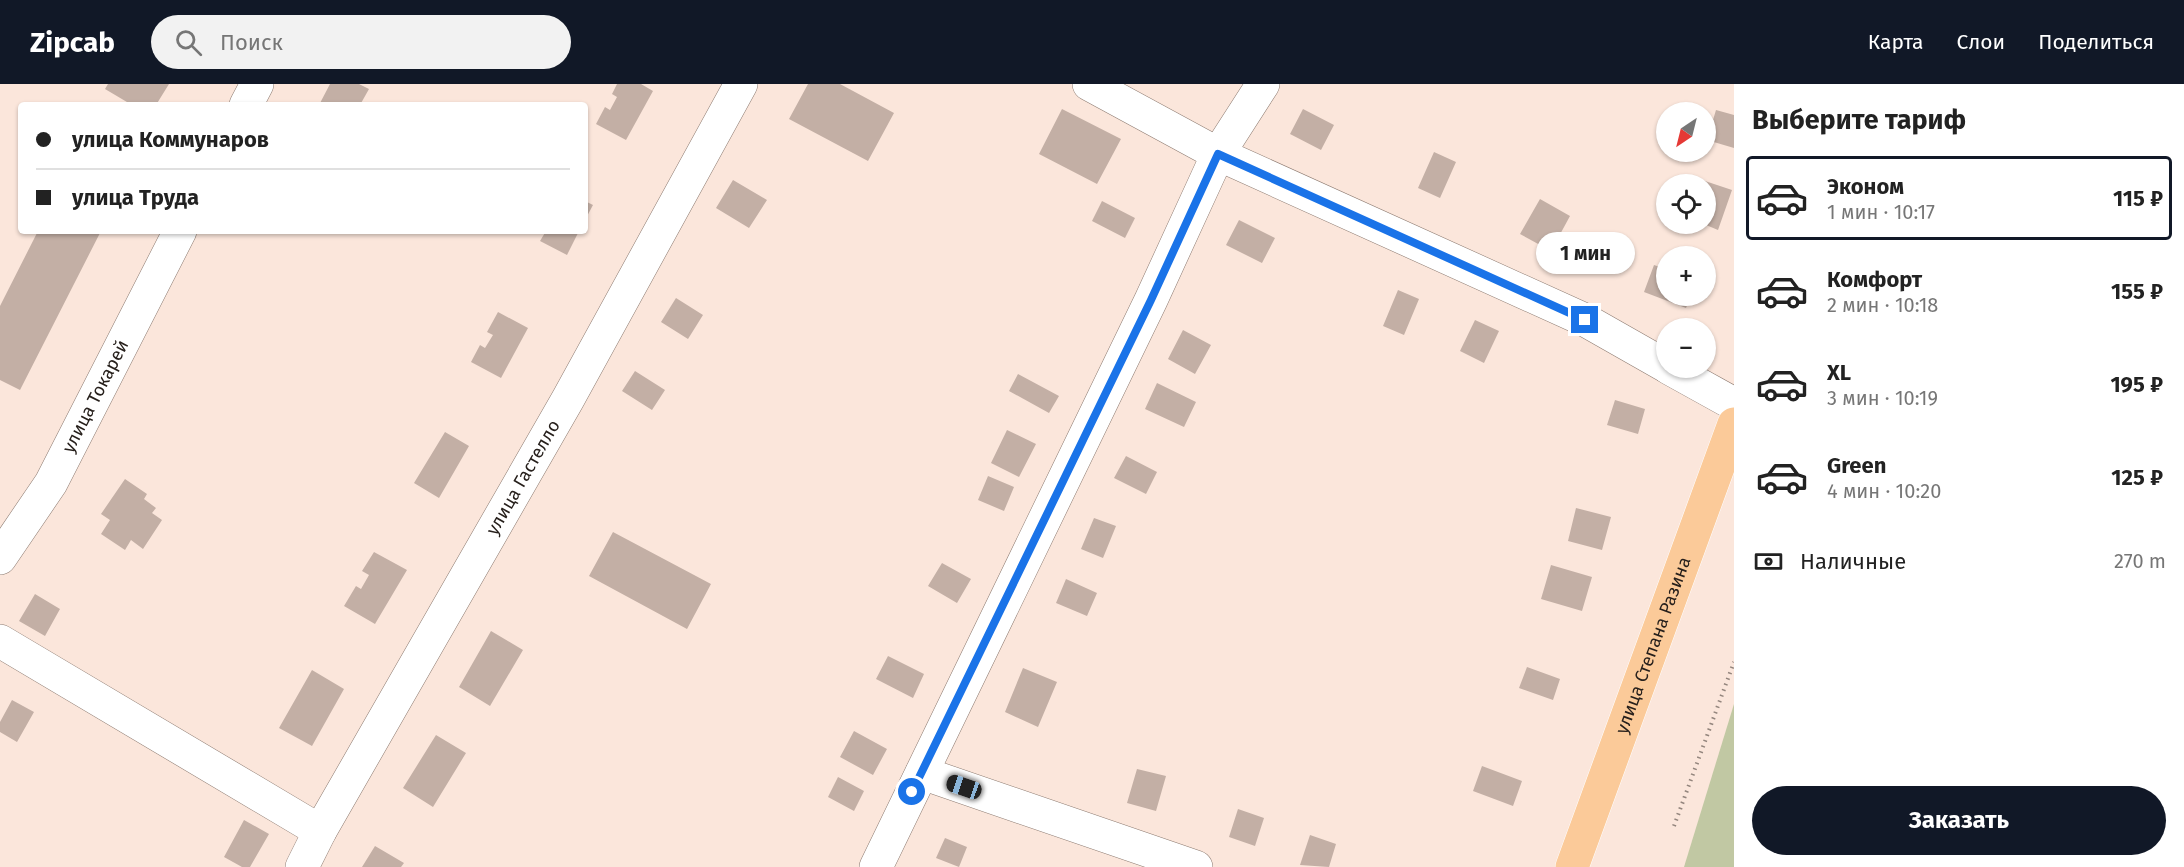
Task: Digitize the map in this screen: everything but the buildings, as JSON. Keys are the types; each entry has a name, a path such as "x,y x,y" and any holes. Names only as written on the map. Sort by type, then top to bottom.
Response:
{"main road":[{"name":"улица Степана Разина","path":"1572,867 1734,424"}],"street":[{"path":"248,102 257,84"},
{"name":"улица Гастелло","path":"302,867 320,831 568,399 741,84"},
{"path":"1089,84 1218,154 1585,320 1656,360"},
{"path":"876,867 1151,300 1218,154 1263,84"},
{"name":"улица Токарей","path":"0,558 51,483 178,234"},
{"path":"1688,378 1734,404"},
{"path":"0,641 320,831"},
{"path":"922,773 1197,867"}],"path":[{"path":"1674,826 1734,662"}],"green space":[{"path":"1734,704 1734,867 1684,867"}],"route":[{"path":"912,792 1151,300 1218,154 1585,320"}]}
